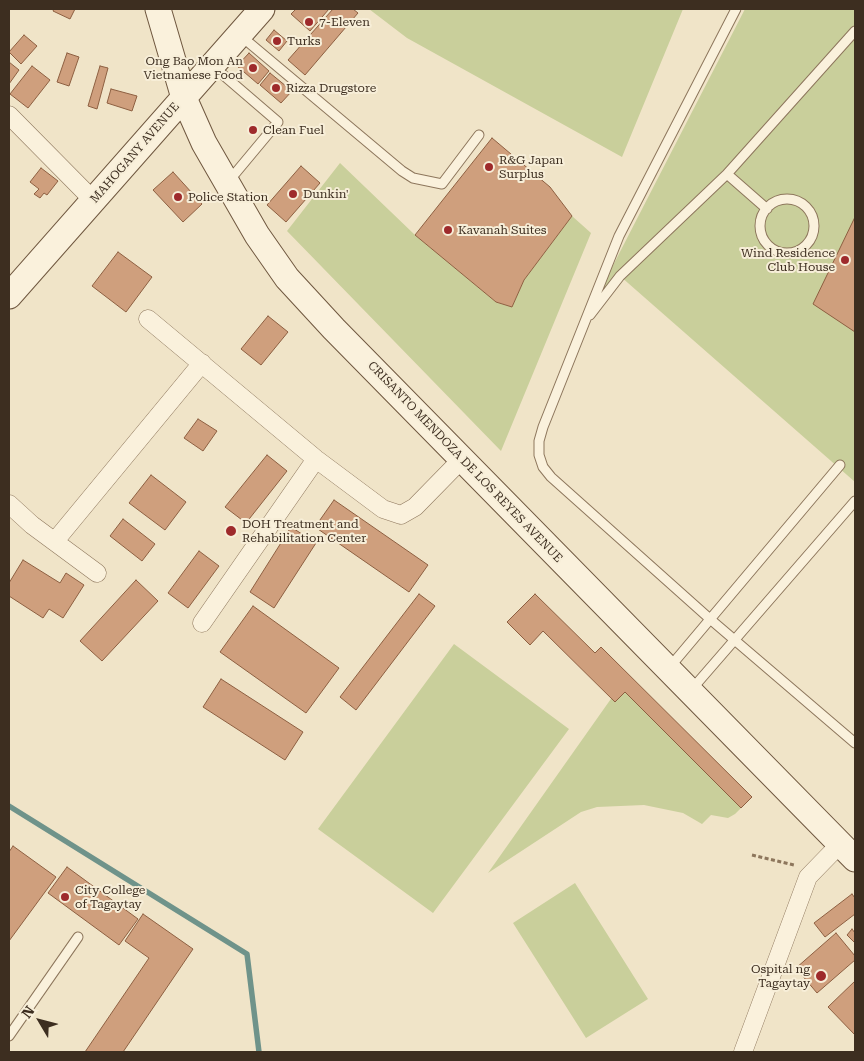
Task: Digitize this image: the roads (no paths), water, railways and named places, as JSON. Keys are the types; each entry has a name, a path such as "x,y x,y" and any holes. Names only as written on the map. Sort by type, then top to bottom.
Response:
{"main road":[{"name":"CRISANTO MENDOZA DE LOS REYES AVENUE","path":"158,9 184,98 226,185 257,235 287,278 848,852"},
{"name":"MAHOGANY AVENUE","path":"9,296 262,9"}],"street":[{"path":"9,116 94,200"},
{"path":"148,319 316,459 383,509 401,515 415,507 462,459"},
{"path":"55,541 202,364"},
{"path":"202,623 316,459"},
{"path":"9,504 97,573"},
{"path":"743,1052 808,877 814,870 848,852"}],"lane":[{"path":"736,9 619,236 582,326 539,441 539,455 543,468 710,619 855,743"},
{"path":"582,326 620,276 727,174 855,31"},
{"path":"239,34 402,171 413,178 442,184 479,135"},
{"path":"212,65 278,122 226,185"},
{"path":"727,174 767,209"},
{"path":"781,200 798,201 806,206 814,221 814,230 805,246 789,252 772,248 762,233 762,216 767,209 781,200"},
{"path":"668,669 840,465"},
{"path":"690,691 855,501"},
{"path":"9,1036 78,937"}],"waterway":[{"path":"9,806 247,954 259,1052"}],"place":[{"name":"7-Eleven","path":"309,22"},
{"name":"Turks","path":"277,41"},
{"name":"Ong Bao Mon An Vietnamese Food","path":"253,68"},
{"name":"Rizza Drugstore","path":"276,88"},
{"name":"Clean Fuel","path":"253,130"},
{"name":"R&G Japan Surplus","path":"489,167"},
{"name":"Dunkin'","path":"293,194"},
{"name":"Police Station","path":"178,197"},
{"name":"Kavanah Suites","path":"448,230"},
{"name":"Wind Residence Club House","path":"845,260"},
{"name":"DOH Treatment and Rehabilitation Center","path":"231,531"},
{"name":"City College of Tagaytay","path":"65,897"},
{"name":"Ospital ng Tagaytay","path":"821,976"}]}
